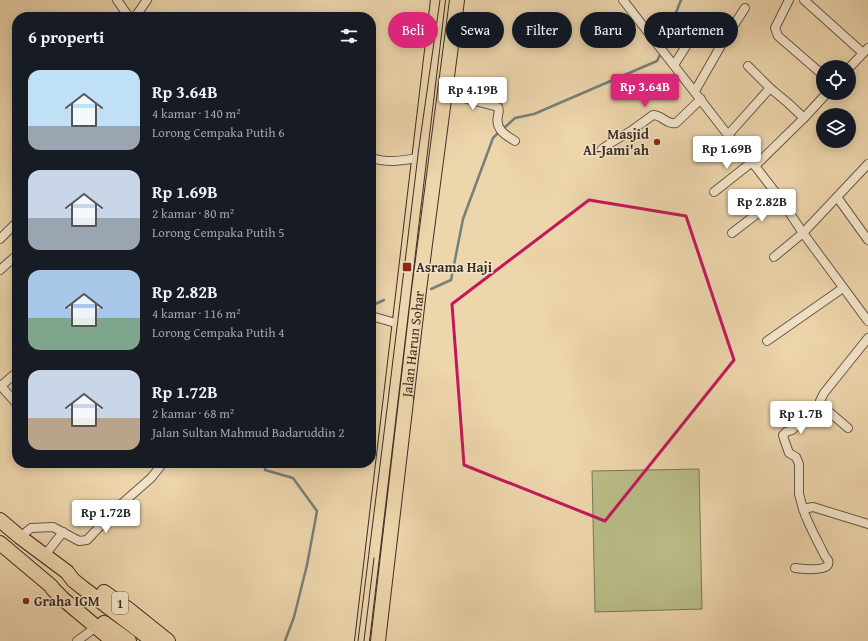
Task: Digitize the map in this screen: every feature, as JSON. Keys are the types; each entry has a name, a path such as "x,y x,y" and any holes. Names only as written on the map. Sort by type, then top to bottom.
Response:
{"highway":[{"name":"Jalan Harun Sohar","path":"362,641 418,158 438,0"},
{"name":"Jalan Harun Sohar","path":"378,641 419,290 457,0"},
{"path":"392,384 408,386"},
{"name":"1","path":"0,520 68,573 73,580 83,588 153,641"},
{"name":"1","path":"0,543 53,587 129,641"},
{"name":"1","path":"68,573 77,575 93,584 128,609 168,641"},
{"name":"1","path":"53,587 52,589 63,599 113,641"}],"street":[{"path":"117,0 125,12"},
{"path":"139,12 147,0"},
{"path":"623,0 728,135 754,164 868,321"},
{"path":"789,0 775,28 778,36 816,69"},
{"path":"804,0 865,50 856,60"},
{"path":"695,91 723,42 746,8"},
{"path":"671,62 683,48"},
{"path":"748,66 804,118"},
{"path":"728,135 770,88"},
{"path":"444,95 460,97 498,107 497,119 501,131 515,141"},
{"path":"602,149 653,116 657,116 670,124 676,123 701,99"},
{"path":"714,192 754,164 804,118 821,100"},
{"path":"376,159 396,162 418,158"},
{"path":"774,257 803,233 868,164"},
{"path":"837,196 868,240"},
{"path":"732,232 779,197"},
{"path":"0,239 12,227"},
{"path":"0,270 12,262"},
{"path":"766,341 843,288"},
{"path":"376,317 399,324"},
{"path":"795,568 824,568 828,562 810,527 803,509 799,494 799,464 796,457 789,453 784,435 786,432 792,430 820,402 824,393 868,338"},
{"path":"12,376 0,385 12,398"},
{"path":"820,402 848,428"},
{"path":"20,537 31,528 52,527 79,542 87,540 118,507 151,478 159,468"},
{"path":"803,509 813,507 868,524"},
{"path":"45,555 63,532"},
{"path":"77,641 96,627"}],"highlighted area":[{"path":"589,200 686,216 734,360 605,521 464,465 452,304"}],"green space":[{"path":"699,469 702,609 595,612 592,471"}],"waterway":[{"path":"676,12 681,0"},
{"path":"503,129 515,118 534,114 657,61 661,53"},
{"path":"431,289 451,280 463,219 493,138 499,132"},
{"path":"376,304 384,300"},
{"path":"265,468 265,470 293,478 317,511 307,565 294,617 285,641"}],"tram line":[{"path":"358,641 419,147 440,0"},
{"path":"364,641 374,558"}],"place":[{"name":"Masjid Al-Jami'ah","path":"657,142"},
{"name":"Asrama Haji","path":"407,267"},
{"name":"Graha IGM","path":"26,601"}]}
